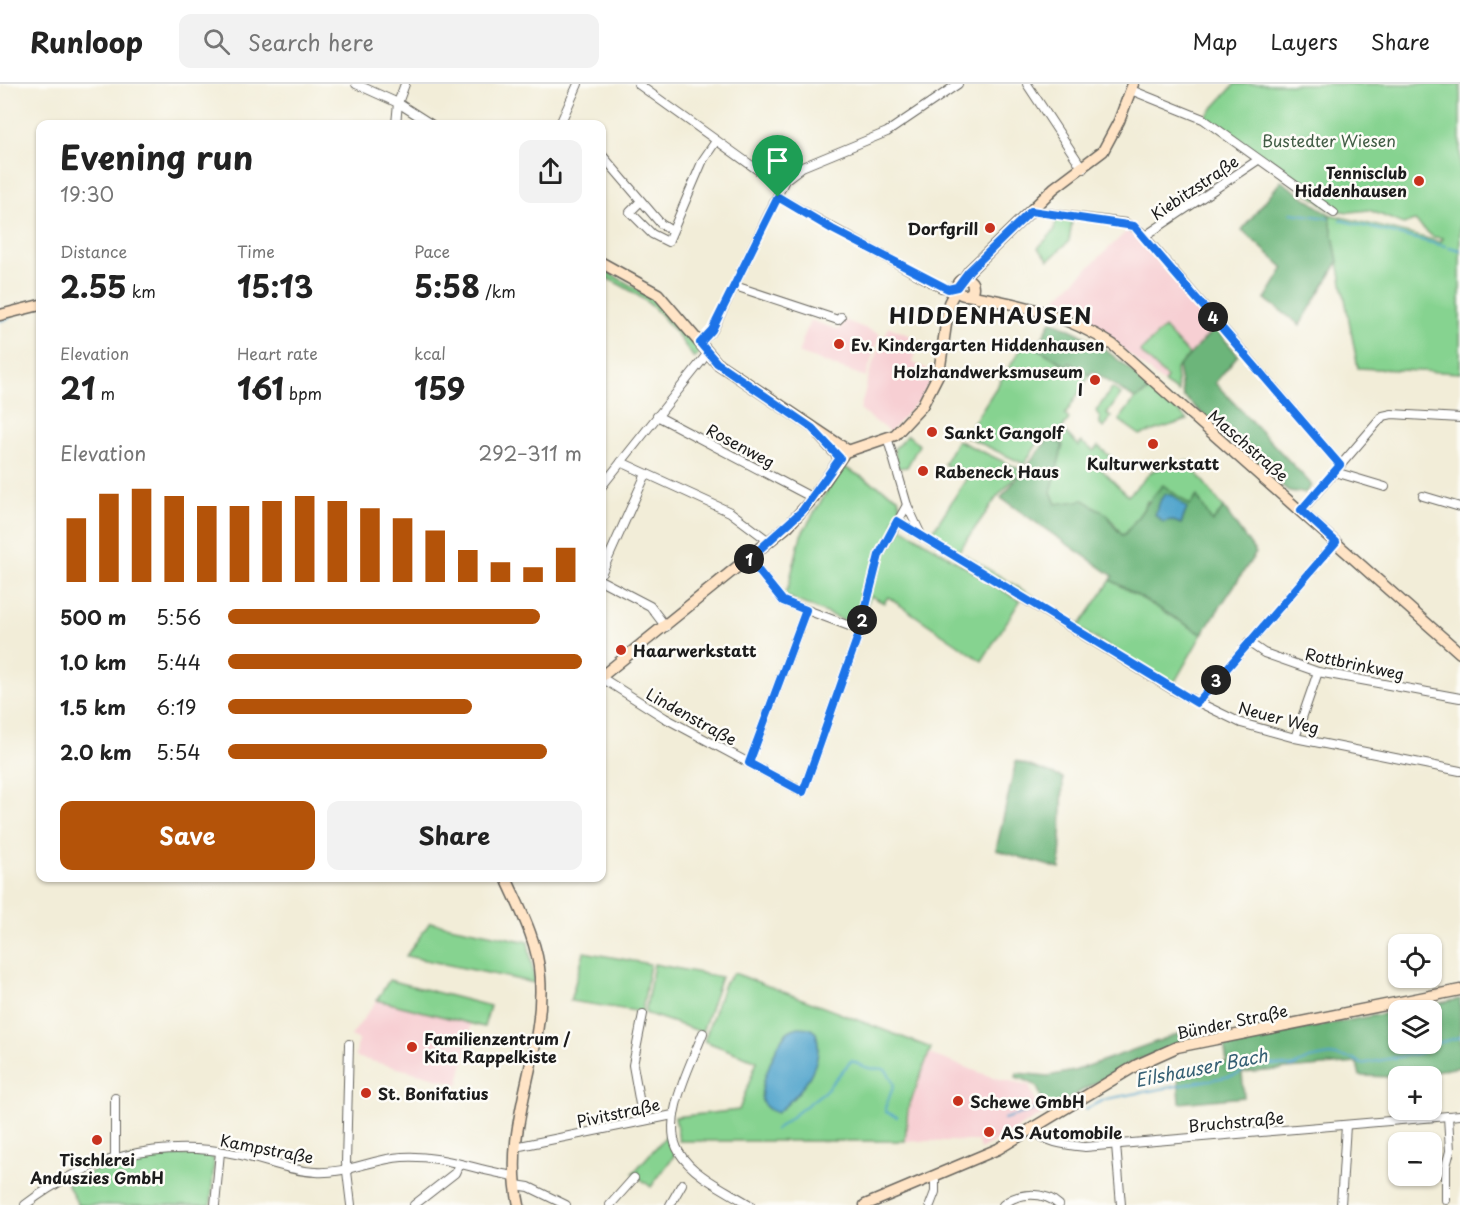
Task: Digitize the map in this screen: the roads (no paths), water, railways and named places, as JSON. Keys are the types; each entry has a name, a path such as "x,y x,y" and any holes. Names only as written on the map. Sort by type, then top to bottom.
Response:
{"main road":[{"path":"606,674 770,542 813,498 843,454 888,440 912,418 934,386 944,358 948,320 955,300 972,273 983,259 1054,189 1083,169 1103,151 1110,142 1132,87"},
{"path":"606,265 658,294 708,353 746,384 812,428 843,454"},
{"name":"Maschstraße","path":"964,288 1068,320 1113,345 1460,653"},
{"path":"0,315 36,305"},
{"path":"508,882 533,941 541,984 539,1015 514,1147 515,1180 519,1205"},
{"name":"Bünder Straße","path":"865,1205 998,1149 1137,1065 1178,1047 1460,990"}],"street":[{"path":"356,84 398,103 424,120"},
{"path":"396,120 398,103 405,84"},
{"path":"562,120 578,84"},
{"path":"638,84 780,186"},
{"path":"700,343 712,330 735,286 778,197 780,186 802,167 887,132 958,84"},
{"path":"1027,84 1083,169"},
{"path":"1132,87 1203,119 1334,213"},
{"path":"641,201 630,212 643,226 668,242 703,160 716,141"},
{"path":"606,160 641,201 672,231"},
{"name":"Kiebitzstraße","path":"1145,236 1258,160"},
{"path":"778,197 941,288 964,288"},
{"path":"1031,211 1126,223 1145,236 1338,468 1385,487"},
{"path":"735,286 838,320 841,317"},
{"path":"606,481 708,353"},
{"path":"1301,510 1383,416 1392,414 1460,418"},
{"name":"Rosenweg","path":"657,416 813,498"},
{"path":"888,440 907,505 922,537"},
{"path":"621,462 730,512 770,542"},
{"path":"606,563 646,474"},
{"path":"1423,496 1460,507"},
{"path":"749,559 783,601 860,630 879,555 907,505"},
{"name":"Neuer Weg","path":"897,521 1197,703 1241,723 1295,738 1460,771"},
{"path":"1197,703 1336,542"},
{"path":"606,583 650,606 666,627"},
{"path":"749,763 806,610"},
{"name":"Lindenstraße","path":"606,680 665,718 803,792 860,630"},
{"name":"Rottbrinkweg","path":"1248,642 1264,653 1318,672 1460,698"},
{"path":"1295,738 1318,672"},
{"path":"643,1014 633,1065 643,1121"},
{"path":"673,1115 703,1033"},
{"path":"349,1044 346,1169 351,1205"},
{"path":"115,1098 115,1157"},
{"name":"Pivitstraße","path":"514,1147 673,1115 673,1135 680,1153 709,1179 750,1205"},
{"name":"Bruchstraße","path":"1031,1128 1046,1139 1063,1145 1116,1145 1460,1115"},
{"path":"1446,1200 1446,1166 1450,1151 1448,1116"},
{"path":"1341,1205 1346,1125"},
{"path":"1116,1145 1121,1205"},
{"name":"Kampstraße","path":"25,1205 62,1180 115,1157 153,1152 200,1150 319,1172 346,1169 401,1157 459,1164 515,1180 566,1205"},
{"path":"215,1205 220,1152"},
{"path":"414,1205 455,1173 459,1164"},
{"path":"930,1205 935,1192 935,1177"},
{"path":"610,1205 634,1178"},
{"path":"670,1205 682,1184"},
{"path":"1003,1205 1013,1198 1027,1194 1045,1197 1059,1205"}],"water":[{"path":"1166,494 1173,496 1187,508 1181,524 1171,520 1163,522 1155,515 1161,499"},
{"path":"799,1027 810,1028 816,1033 817,1056 814,1067 802,1088 777,1113 763,1103 763,1086 780,1043 789,1031"}],"waterway":[{"path":"1291,213 1328,218"},
{"path":"1340,220 1445,246"},
{"path":"1449,247 1460,250"},
{"path":"0,321 11,317"},
{"name":"Eilshauser Bach","path":"1085,1109 1106,1099 1237,1075 1247,1068 1266,1064 1292,1067 1309,1059 1330,1055 1354,1059 1361,1064 1421,1053 1427,1046 1460,1037"},
{"name":"Eilshauser Bach","path":"775,1130 825,1091 851,1061 865,1067 885,1069 894,1085 885,1108 886,1112 897,1117"},
{"name":"Eilshauser Bach","path":"1004,1119 1036,1109"}],"place":[{"name":"Tennisclub Hiddenhausen","path":"1419,181"},
{"name":"Dorfgrill","path":"990,228"},
{"name":"Ev. Kindergarten Hiddenhausen","path":"839,344"},
{"name":"Holzhandwerksmuseum I","path":"1095,380"},
{"name":"Sankt Gangolf","path":"932,432"},
{"name":"Kulturwerkstatt","path":"1153,444"},
{"name":"Rabeneck Haus","path":"923,471"},
{"name":"Haarwerkstatt","path":"621,650"},
{"name":"Familienzentrum / Kita Rappelkiste","path":"412,1047"},
{"name":"St. Bonifatius","path":"366,1093"},
{"name":"Schewe GmbH","path":"958,1101"},
{"name":"AS Automobile","path":"989,1132"},
{"name":"Tischlerei Anduszies GmbH","path":"97,1140"}],"district":[{"name":"HIDDENHAUSEN","path":"991,314"}],"park label":[{"name":"Bustedter Wiesen","path":"1329,140"}]}
